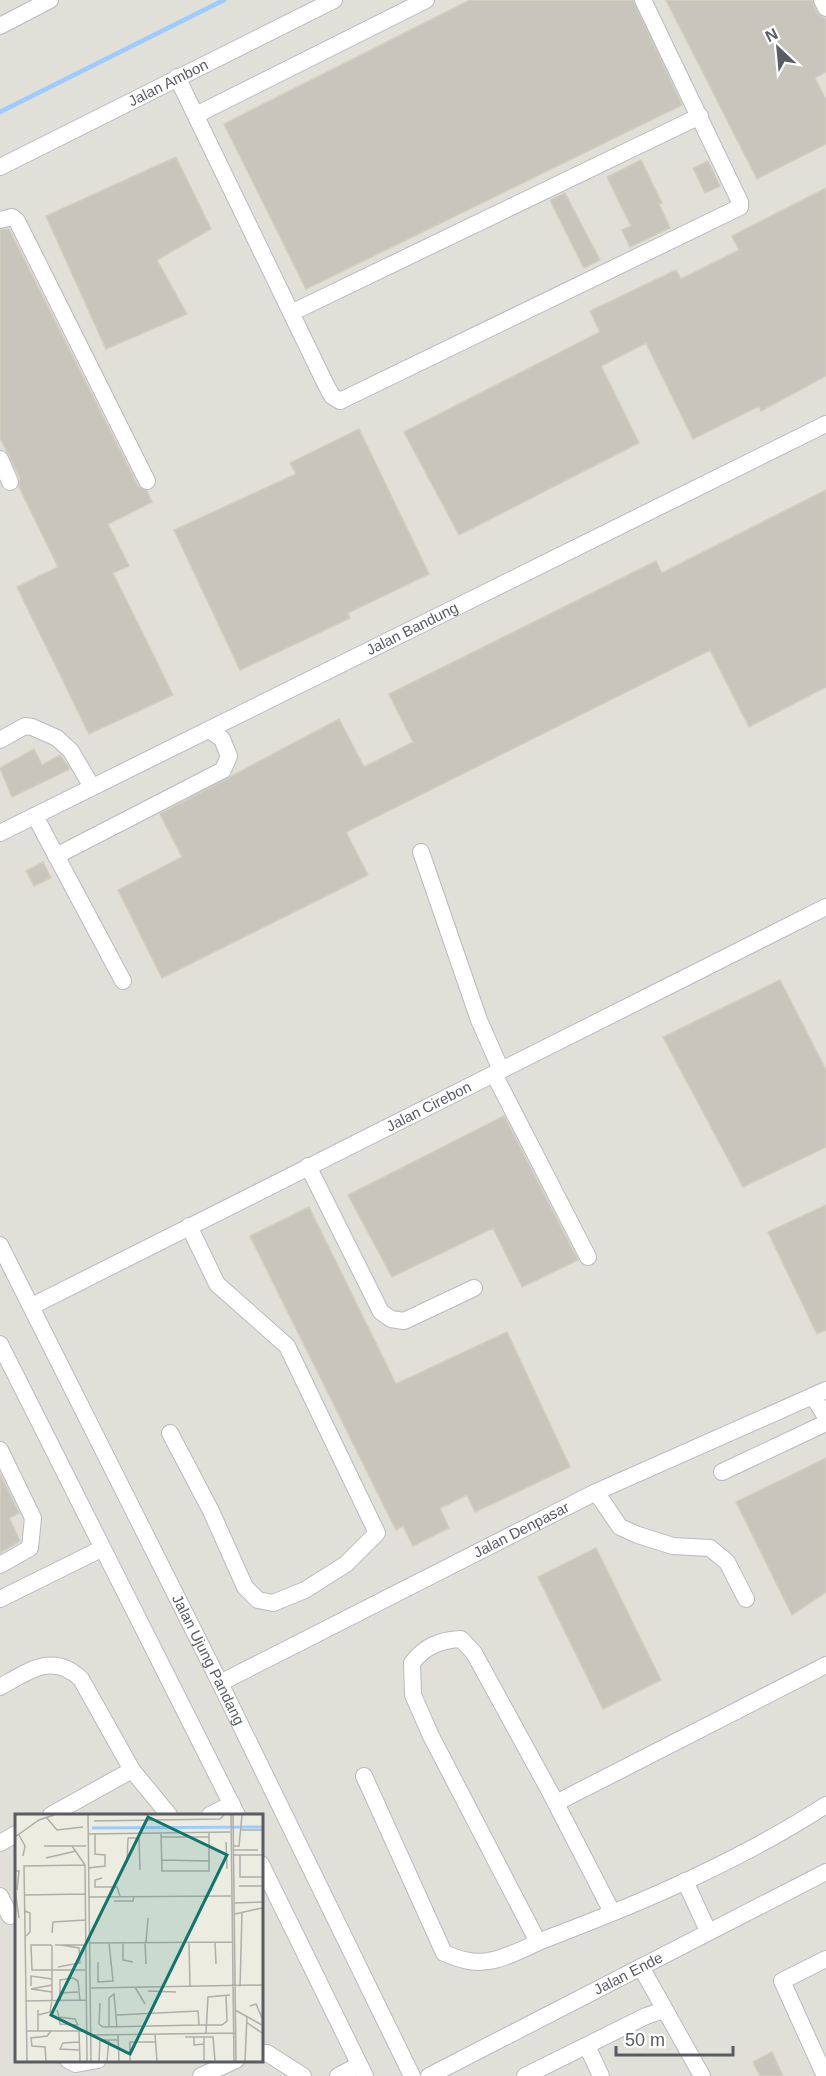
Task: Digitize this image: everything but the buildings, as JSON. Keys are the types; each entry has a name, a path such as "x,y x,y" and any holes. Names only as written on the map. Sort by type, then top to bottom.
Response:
{"street":[{"path":"0,26 50,0"},
{"name":"Jalan Ambon","path":"0,167 334,0"},
{"path":"196,115 426,0"},
{"path":"177,77 332,396 337,400 346,399 738,208 740,202 643,0"},
{"path":"822,0 826,8"},
{"path":"293,312 700,116"},
{"path":"0,220 12,217 17,221 147,481"},
{"name":"Jalan Bandung","path":"0,833 826,424"},
{"path":"0,459 10,482"},
{"path":"0,740 25,726 32,726 57,738 71,751 92,788"},
{"path":"56,856 223,770 229,756 222,739 210,731"},
{"path":"35,816 123,981"},
{"path":"421,852 497,1072 588,1257"},
{"name":"Jalan Cirebon","path":"33,1306 826,907"},
{"path":"308,1166 381,1312 391,1318 404,1321 474,1288"},
{"path":"170,1433 211,1511 246,1587 258,1600 273,1603 305,1590 346,1564 377,1533 378,1530 287,1346 217,1284 189,1226"},
{"name":"Jalan Ujung Pandang","path":"0,1245 33,1306 220,1683 412,2076"},
{"path":"0,1344 101,1549 234,1809 214,1814"},
{"path":"820,1393 826,1417"},
{"name":"Jalan Denpasar","path":"220,1683 596,1492 820,1393"},
{"path":"722,1472 826,1423"},
{"path":"0,1450 33,1520 30,1548 0,1565"},
{"path":"596,1492 620,1527 638,1536 673,1546 710,1548 727,1562 746,1599"},
{"path":"0,1599 101,1549"},
{"path":"538,1942 431,1736 413,1695 412,1663 420,1653 442,1640 461,1639 474,1653 556,1803 612,1912"},
{"path":"0,1687 30,1671 52,1664 70,1669 81,1679 132,1770 168,1814"},
{"path":"556,1803 826,1665"},
{"path":"53,1814 132,1770"},
{"path":"364,1776 444,1953 465,1962 489,1961 685,1881 792,1827 826,1805"},
{"path":"0,1843 15,1835"},
{"path":"262,1866 362,2071 338,2076"},
{"name":"Jalan Ende","path":"429,2076 826,1872"},
{"path":"685,1881 708,1931"},
{"path":"0,1896 9,1917"},
{"path":"825,2076 782,1981 826,1959"},
{"path":"641,1967 702,2076"},
{"path":"525,2076 646,2016 664,2010"},
{"path":"588,2046 601,2076"},
{"path":"263,2051 303,2076"},
{"path":"76,2067 95,2061"},
{"path":"201,2076 234,2061"}],"shaded area":[{"path":"0,0 826,0 826,2076 0,2076"}],"waterway":[{"path":"0,112 224,0"}]}
